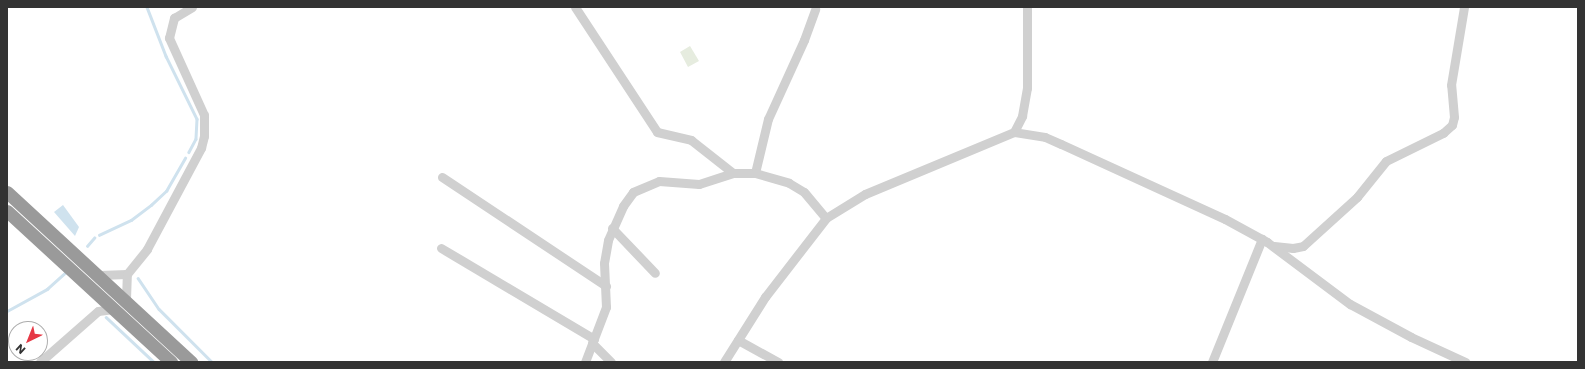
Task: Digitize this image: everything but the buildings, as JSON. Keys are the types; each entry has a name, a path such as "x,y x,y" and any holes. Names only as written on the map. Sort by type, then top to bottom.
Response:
{"highway":[{"path":"7,192 126,300 191,362"},
{"path":"7,211 171,362"}],"street":[{"path":"126,300 127,274 147,249 201,148 204,136 204,114 169,38 174,18 192,7"},
{"path":"575,7 657,132 691,140 733,173"},
{"path":"1014,132 1022,116 1027,88 1028,7"},
{"path":"1273,246 1293,248 1303,246 1357,196 1386,161 1443,133 1452,125 1454,117 1451,85 1464,7"},
{"path":"755,173 768,120 804,40 815,9"},
{"path":"724,362 765,297 826,218 865,194 1014,132 1045,137 1204,208 1273,246 1350,304 1411,337 1465,362"},
{"path":"585,362 606,307 605,252 612,228 628,198 642,187 659,181 699,184 733,173 755,173 789,183 804,192 826,218"},
{"path":"442,177 606,286"},
{"path":"612,228 655,273"},
{"path":"1212,362 1262,239"},
{"path":"440,248 593,341 611,362"},
{"path":"99,276 127,274"},
{"path":"98,311 99,295"},
{"path":"40,362 98,311 114,309"},
{"path":"738,340 778,362"}],"shaded area":[{"path":"690,46 699,61 688,67 680,52"}],"water":[{"path":"63,205 79,227 75,236 54,212"}],"waterway":[{"path":"147,7 166,56 197,119 196,139 189,152"},
{"path":"99,235 131,220 151,205 166,191 185,158"},
{"path":"87,246 94,238"},
{"path":"7,311 47,289 66,272"},
{"path":"138,278 159,309 212,362"},
{"path":"106,317 154,362"}]}
